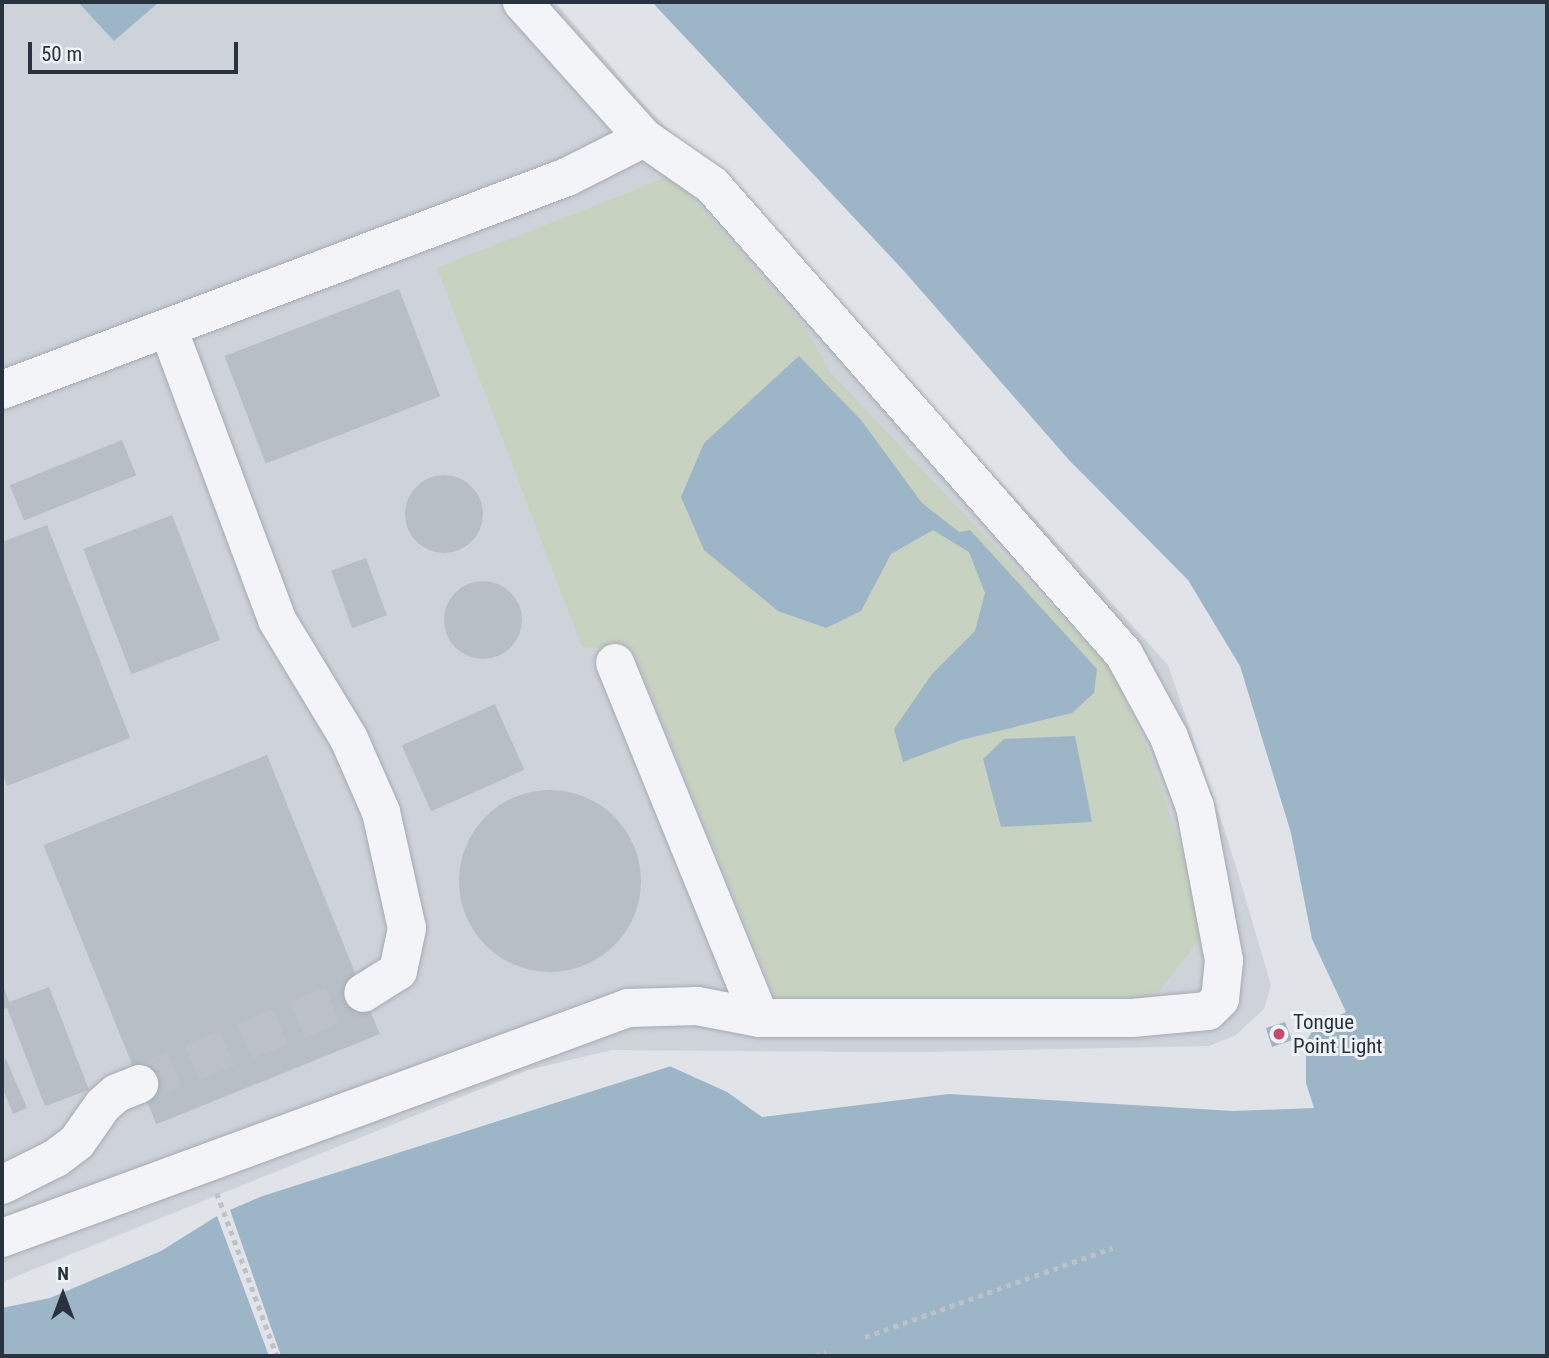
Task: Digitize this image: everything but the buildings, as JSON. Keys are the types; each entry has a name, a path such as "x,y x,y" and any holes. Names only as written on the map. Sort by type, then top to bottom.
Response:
{"lane":[{"path":"2,1238 628,1008 697,1006 760,1018 1132,1018 1208,1011 1220,999 1224,960 1195,807 1169,737 1124,654 712,185 644,138 522,2"},
{"path":"2,390 567,177 644,138"},
{"path":"168,328 277,620 331,708 381,812 407,929 398,971 363,993"},
{"path":"615,663 760,1018"},
{"path":"2,1185 56,1158 77,1142 117,1093 139,1084"}],"path":[{"path":"206,1162 277,1356"},
{"path":"865,1337 1112,1248"},
{"path":"815,1356 826,1352"}],"shaded area":[{"path":"2,2 555,2 640,100 1171,663 1274,985 1267,1011 1238,1038 1210,1050 1138,1054 612,1050 528,1070 2,1282"}],"green space":[{"path":"672,175 806,328 829,371 1112,670 1152,760 1191,879 1200,939 1158,993 1137,1000 1022,999 779,1006 633,650 582,647 437,268"}],"water":[{"path":"78,2 159,2 114,41"},
{"path":"573,2 1547,2 1547,1356 2,1356 2,1289 203,1215 687,1061 1210,1050 1238,1038 1267,1011 1274,985 1233,845 1171,663"},
{"path":"799,356 861,420 922,503 959,532 970,530 1097,669 1094,693 1072,713 961,740 903,762 894,729 932,674 975,631 985,593 969,552 933,530 891,554 861,611 826,628 778,611 704,550 681,497 704,443"},
{"path":"1075,736 1092,822 1001,827 983,759 1004,739"}],"pier":[{"path":"570,2 652,2 904,271 1069,460 1188,580 1240,666 1291,833 1312,939 1346,1012 1316,1026 1306,1041 1306,1083 1314,1108 1233,1111 949,1094 762,1117 727,1092 665,1064 686,1057 1209,1046 1236,1035 1264,1009 1271,985 1230,846 1168,665","holes":["1285,1022 1292,1040 1272,1047 1266,1028"]},
{"path":"290,1184 230,1210 281,1356 269,1356 217,1216 161,1251 50,1298 2,1308 2,1285"}],"tunnel":[{"path":"139,1084 363,993"}],"place":[{"name":"Tongue Point Light","path":"1279,1034"}]}
